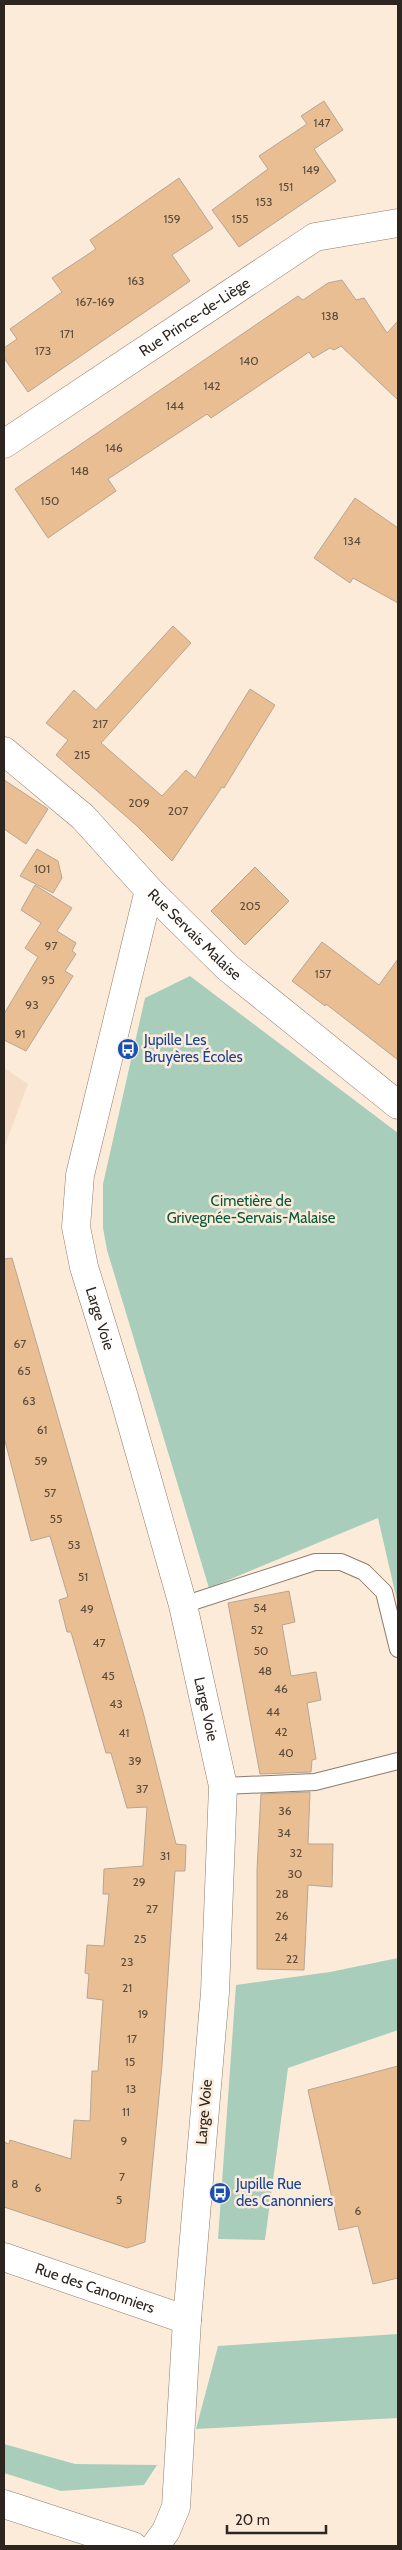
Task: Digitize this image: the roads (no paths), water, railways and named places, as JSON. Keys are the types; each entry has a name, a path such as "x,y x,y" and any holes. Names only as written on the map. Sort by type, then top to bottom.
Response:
{"street":[{"name":"Rue Prince-de-Liège","path":"4,444 315,237 398,223"},
{"name":"Rue Servais Malaise","path":"4,751 83,817 149,890 228,968 398,1105"},
{"name":"Large Voie","path":"149,890 80,1175 76,1227 84,1267 124,1397 183,1605 223,1786 214,1992 187,2320 176,2507 166,2531 155,2546"},
{"name":"Rue des Canonniers","path":"4,2257 187,2320"},
{"path":"4,2504 133,2546"}],"lane":[{"path":"183,1605 315,1562 341,1562 364,1572 384,1592 398,1649"},
{"path":"223,1786 315,1782 398,1761"}],"place":[{"name":"Jupille Les Bruyères Écoles","path":"128,1049"},
{"name":"Jupille Rue des Canonniers","path":"220,2193"}],"park label":[{"name":"Cimetière de Grivegnée-Servais-Malaise","path":"251,1210"}]}
